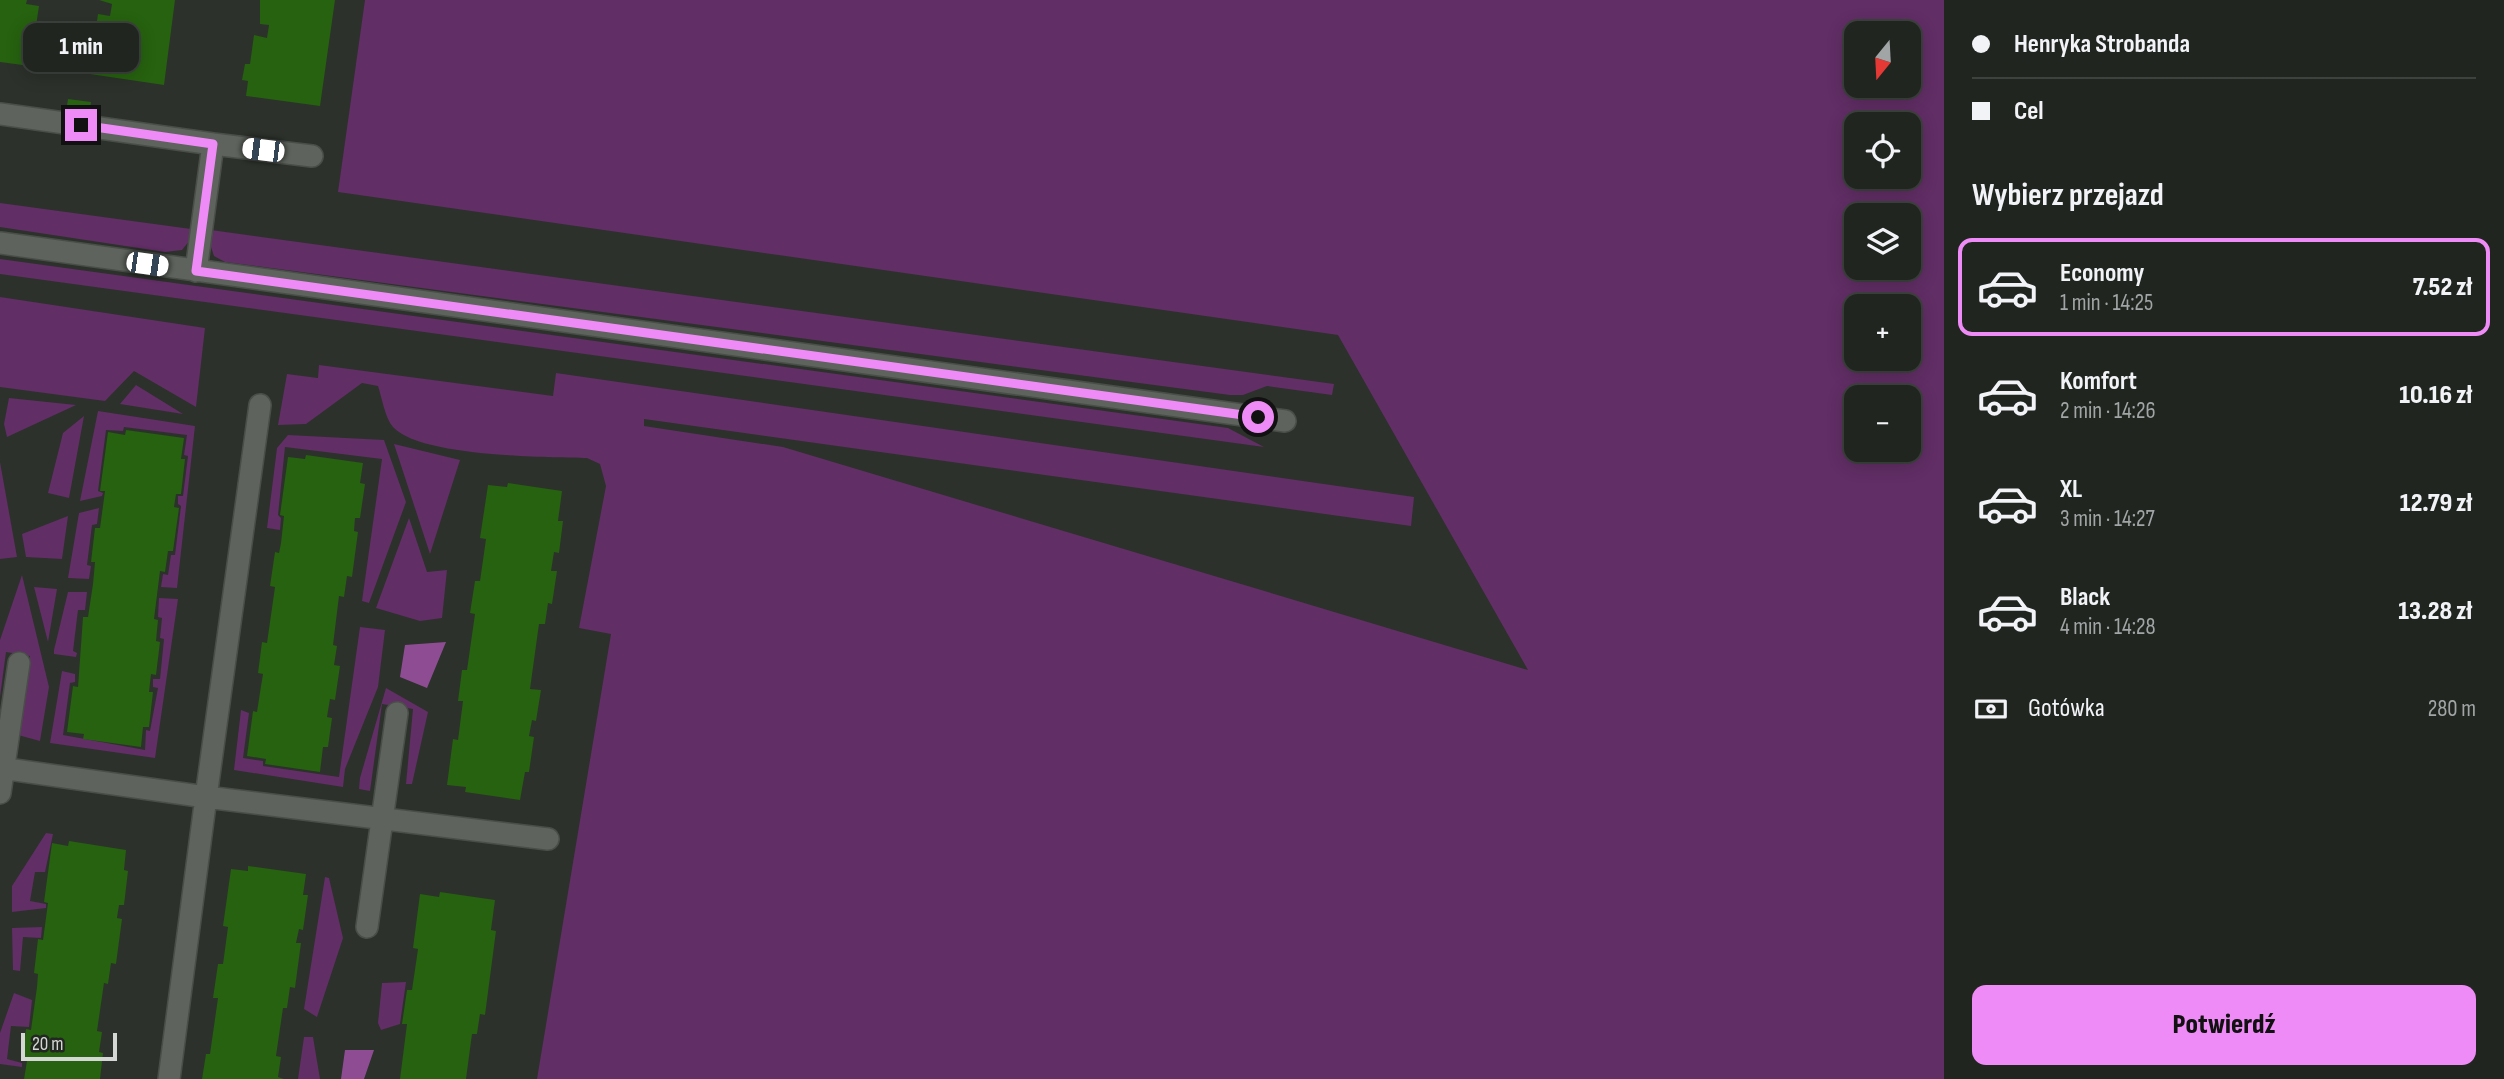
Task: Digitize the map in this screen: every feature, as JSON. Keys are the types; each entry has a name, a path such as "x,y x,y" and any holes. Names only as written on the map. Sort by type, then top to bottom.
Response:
{"street":[{"path":"0,114 312,156"},
{"path":"196,271 213,144"},
{"path":"0,243 1285,421"},
{"path":"169,1079 260,405"},
{"path":"0,793 19,663"},
{"path":"367,927 397,713"},
{"path":"2,768 206,797 548,839"}],"shaded area":[{"path":"365,0 1944,0 1944,1079 537,1079 611,634 579,628 606,486 600,464 587,458 455,450 407,437 390,423 378,386 362,383 306,424 278,425 287,374 318,378 319,365 553,396 556,373 1414,497 1411,526 644,419 644,426 783,447 1528,670 1338,335 338,192"},
{"path":"0,203 191,229 190,240 182,250 165,252 0,227"},
{"path":"211,230 1334,384 1332,395 1267,386 1243,395 1230,395 225,262 214,256 210,244"},
{"path":"0,259 1228,428 1264,447 0,274"},
{"path":"0,297 205,328 196,407 134,371 105,401 0,387"},
{"path":"136,385 183,414 120,404"},
{"path":"9,398 76,405 7,437 4,424"},
{"path":"98,411 195,426 177,588 161,587 163,574 168,575 171,555 175,555 181,506 178,504 178,496 183,496 188,456 184,455 187,435 124,427 123,431 106,430 98,491 103,493 102,496 80,501"},
{"path":"84,416 69,498 48,493 63,433"},
{"path":"288,435 384,440 406,502 369,603 362,601 382,459 285,447 278,515 281,518 280,530 267,528 277,448"},
{"path":"394,444 460,460 430,554"},
{"path":"0,462 17,557 0,559"},
{"path":"99,508 97,524 92,525 87,565 91,566 89,579 68,578 79,513"},
{"path":"68,516 62,559 26,557 22,534"},
{"path":"409,518 427,572 447,570 442,618 420,621 376,608"},
{"path":"22,575 49,687 40,741 18,735 30,656 6,652 0,697 0,640"},
{"path":"34,587 57,589 48,642"},
{"path":"68,592 87,592 85,610 78,610 73,651 77,653 76,657 54,654"},
{"path":"159,598 178,599 155,758 50,743 62,671 75,674 75,682 70,683 63,735 145,750 146,730 150,731 158,688 153,687 153,679 160,679 164,639 160,638 162,618 158,617"},
{"path":"360,627 385,630 378,687 345,769 343,787 234,770 241,710 249,713 243,758 263,761 263,766 339,777"},
{"path":"446,642 427,688 400,677 405,645"},
{"path":"386,688 428,712 412,784 406,784 413,709 382,704 370,791 359,789 360,778"},
{"path":"46,833 53,834 45,872 35,872 30,901 46,904 46,908 12,912 12,886"},
{"path":"325,877 329,878 343,938 317,1017 304,1009"},
{"path":"42,927 41,938 23,937 20,971 13,970 12,928"},
{"path":"406,982 400,1024 381,1030 378,1023 382,983"},
{"path":"14,993 32,1000 29,1027 11,1026 7,1059 22,1063 22,1067 0,1064 0,1033"},
{"path":"304,1037 313,1037 320,1079 298,1079"},
{"path":"345,1050 374,1050 364,1079 341,1079"}],"building":[{"path":"0,0 27,0 26,4 39,6 30,66 0,62"},
{"path":"99,0 175,0 164,85 90,74 92,60 86,59 88,42 94,43 98,14 110,16 112,4"},
{"path":"260,0 335,0 320,106 246,96 248,81 242,80 245,64 250,64 254,35 267,38 269,25 260,24"},
{"path":"68,99 91,102 89,115 66,112"},
{"path":"126,430 184,438 181,459 185,459 181,494 176,494 174,507 179,508 173,551 168,551 165,572 160,571 154,619 158,620 156,641 160,642 156,675 151,674 149,692 153,692 149,727 143,727 141,747 83,739 84,734 67,732 73,686 78,687 83,617 88,617 93,584 95,562 91,562 95,528 100,528 105,491 100,491 108,432 125,435"},
{"path":"306,455 363,463 360,483 365,484 360,518 355,518 354,531 358,532 352,577 347,576 344,597 339,596 333,645 337,646 334,665 340,666 335,700 330,699 327,717 332,718 328,747 323,747 320,772 265,764 266,759 247,756 253,711 257,712 263,674 258,673 262,642 267,643 275,587 270,586 275,552 279,553 281,543 284,516 280,515 288,457 305,459"},
{"path":"508,483 562,491 558,521 563,521 559,553 554,552 551,571 557,571 552,604 548,603 545,624 539,624 530,689 541,690 536,721 532,720 529,736 534,737 529,772 525,772 520,800 465,792 466,787 447,785 453,739 458,740 463,701 458,701 462,670 467,670 475,614 470,613 475,581 480,581 486,539 480,538 488,485 507,487"},
{"path":"69,841 126,850 124,870 128,871 124,905 119,905 117,918 122,919 116,964 111,963 108,984 104,983 97,1031 102,1032 99,1052 103,1053 100,1079 24,1079 27,1061 22,1060 26,1029 31,1030 37,987 38,974 34,973 38,939 43,940 48,903 44,902 52,843 68,846"},
{"path":"248,866 306,874 303,895 308,895 303,930 299,929 296,943 301,943 295,988 290,987 287,1008 283,1008 276,1056 281,1057 278,1077 284,1079 202,1079 206,1054 210,1054 218,998 213,998 218,964 223,964 228,927 223,926 231,869 248,871"},
{"path":"440,892 495,900 491,930 496,931 485,1015 480,1014 477,1034 472,1034 466,1079 400,1079 407,1024 402,1024 407,990 412,990 418,949 413,948 420,894 439,897"}],"route":[{"path":"81,125 213,144 196,271 1258,417"}]}
